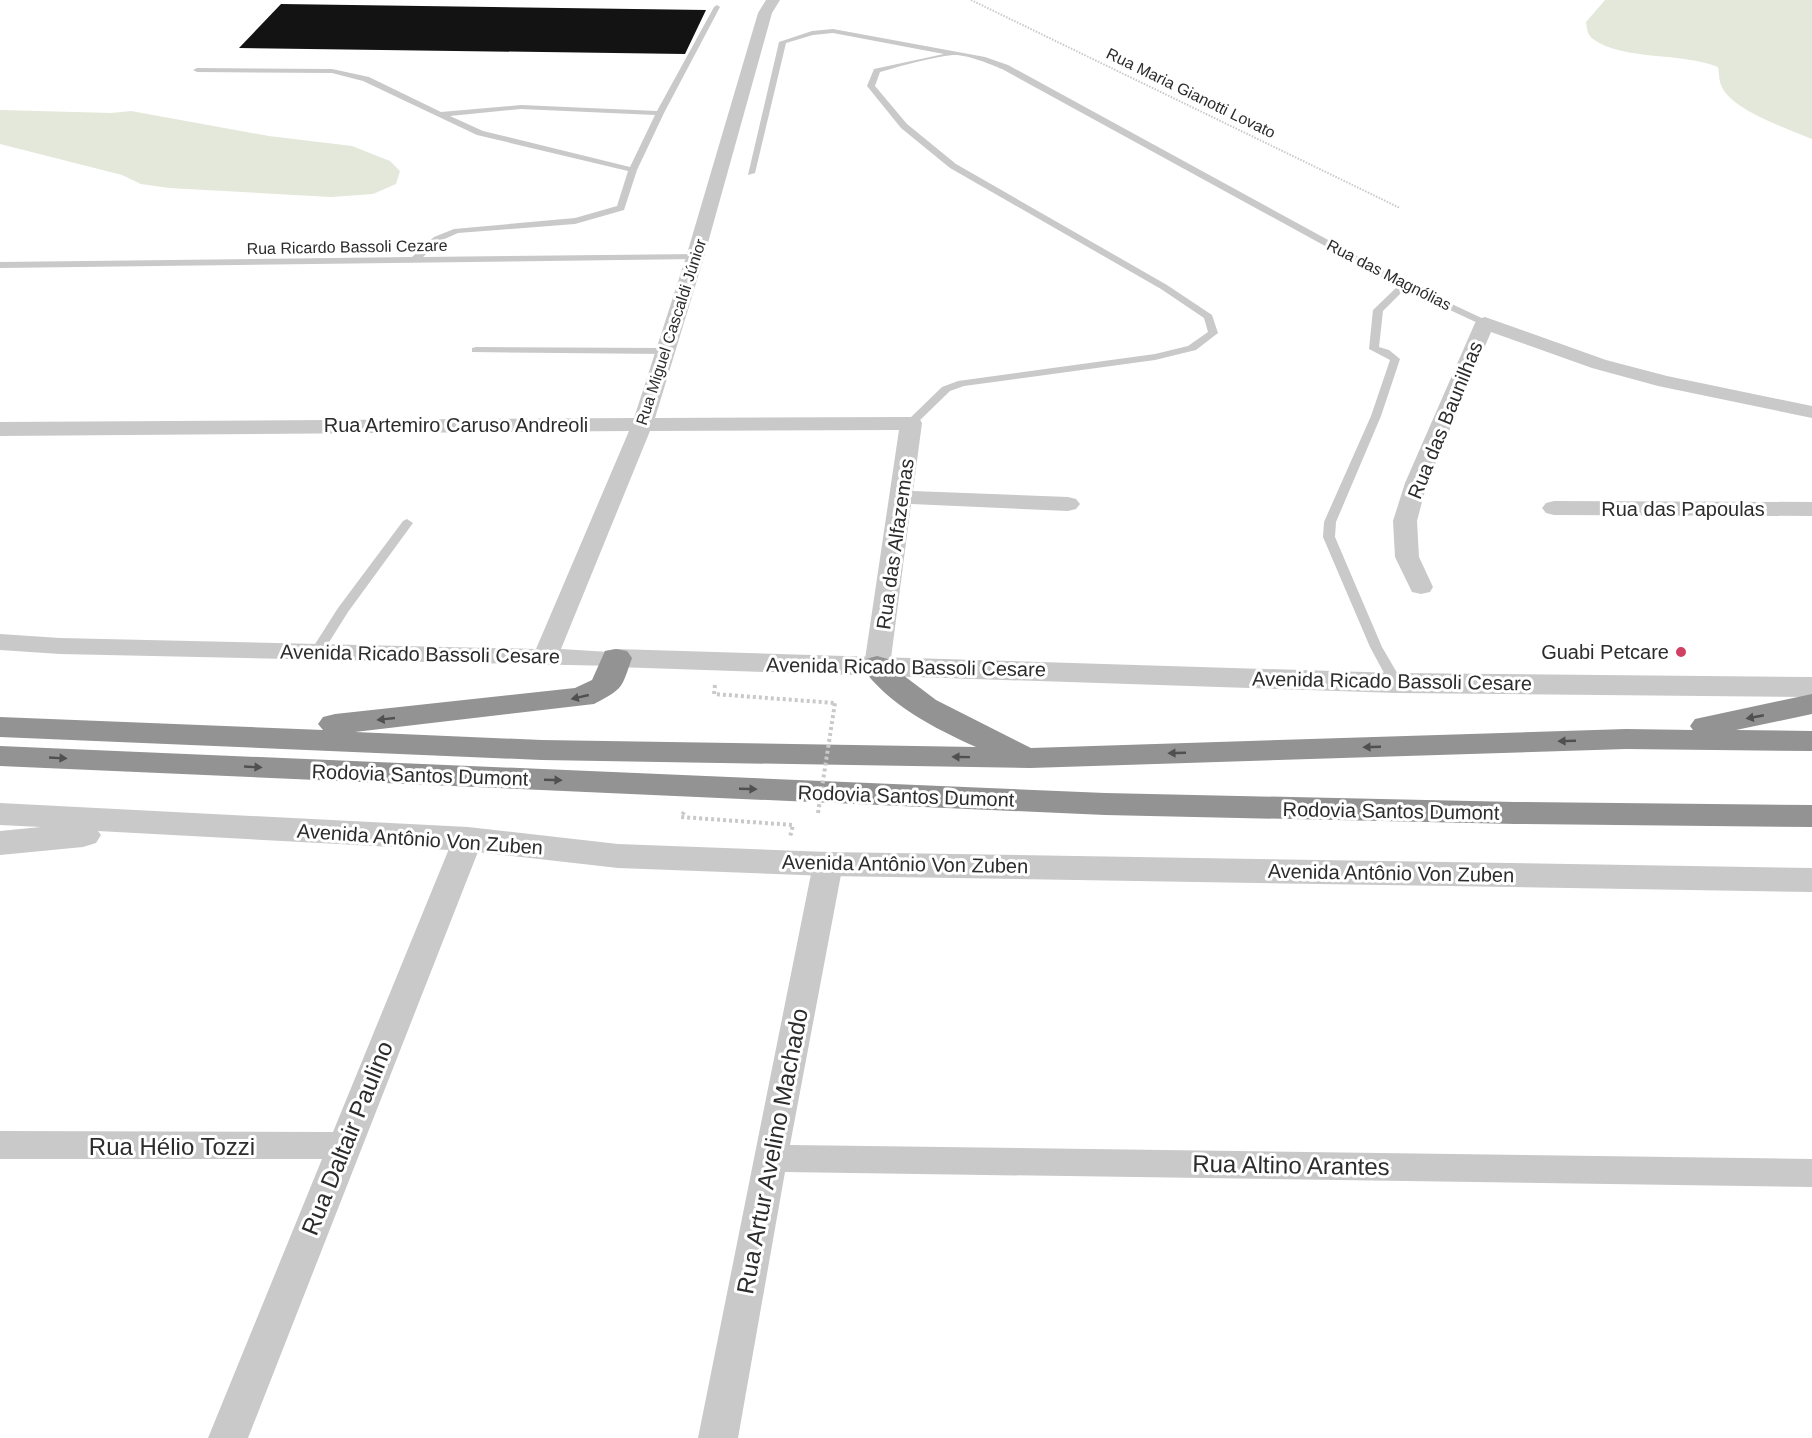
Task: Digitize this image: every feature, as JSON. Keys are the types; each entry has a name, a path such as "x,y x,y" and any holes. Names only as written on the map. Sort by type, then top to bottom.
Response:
{"highway":[{"path":"220,737 573,699 591,694 606,686 616,658"},
{"path":"877,666 909,698 960,727 1030,758"},
{"path":"1626,739 1812,704"},
{"name":"Rodovia Santos Dumont","path":"0,727 542,750 1030,758 1626,739 1812,741"},
{"name":"Rodovia Santos Dumont","path":"0,756 1105,804 1702,816 1812,816"},
{"path":"1702,816 1770,827 1812,839"}],"street":[{"name":"Rua Miguel Cascaldi Júnior","path":"545,657 643,423 695,257 765,12 773,0"},
{"name":"Rua das Magnólias","path":"1485,323 1599,364 1643,376 1812,412"},
{"name":"Rua das Baunilhas","path":"1420,587 1407,557 1405,521 1416,483 1485,323"},
{"name":"Rua Artemiro Caruso Andreoli","path":"0,429 911,423"},
{"name":"Rua das Alfazemas","path":"877,666 903,497 911,423"},
{"path":"903,497 1068,504"},
{"name":"Rua das Papoulas","path":"1554,508 1812,509"},
{"name":"Avenida Ricado Bassoli Cesare","path":"0,642 60,646 616,658 1396,683 1812,687"},
{"name":"Avenida Antônio Von Zuben","path":"0,814 468,838 618,856 828,864 1812,880"},
{"path":"0,843 195,825"},
{"name":"Rua Daltair Paulino","path":"228,1438 468,838"},
{"name":"Rua Artur Avelino Machado","path":"718,1438 828,864"},
{"name":"Rua Hélio Tozzi","path":"0,1145 344,1146"},
{"name":"Rua Altino Arantes","path":"770,1158 1812,1173"}],"lane":[{"path":"414,261 430,243 446,234 465,230 585,219 608,214 621,208 633,170 660,113 717,7"},
{"name":"Rua das Magnólias","path":"751,173 783,42 812,33 833,31 955,54 996,63 1404,285 1485,323"},
{"path":"911,423 946,389 962,383 1155,357 1192,348 1213,333 1209,317 1164,287 953,166 904,126 871,86 877,71 896,65 955,54"},
{"path":"197,70 350,73 480,133 633,170"},
{"path":"440,114 521,107 660,113"},
{"name":"Rua Ricardo Bassoli Cezare","path":"0,265 695,257"},
{"path":"1396,683 1376,647 1329,537 1330,522 1388,386 1395,359 1385,352 1374,349 1378,310 1404,285"},
{"path":"476,350 664,351"},
{"path":"316,651 342,611 407,524"}],"path":[{"name":"Rua Maria Gianotti Lovato","path":"971,0 1400,208"},
{"path":"726,685 715,684 714,694 835,703 818,813 806,813"},
{"path":"686,809 681,817 793,825 783,862"}],"shaded area":[{"path":"1605,0 1812,0 1812,139 1761,118 1736,103 1721,85 1718,67 1688,59 1620,51 1593,39 1588,33 1586,22"},
{"path":"0,110 111,113 131,111 269,136 352,146 390,161 400,171 396,184 373,194 331,197 169,188 141,184 122,175 0,144"}],"building":[{"path":"281,4 706,10 685,54 239,48"}],"place":[{"name":"Guabi Petcare","path":"1681,652"}]}
